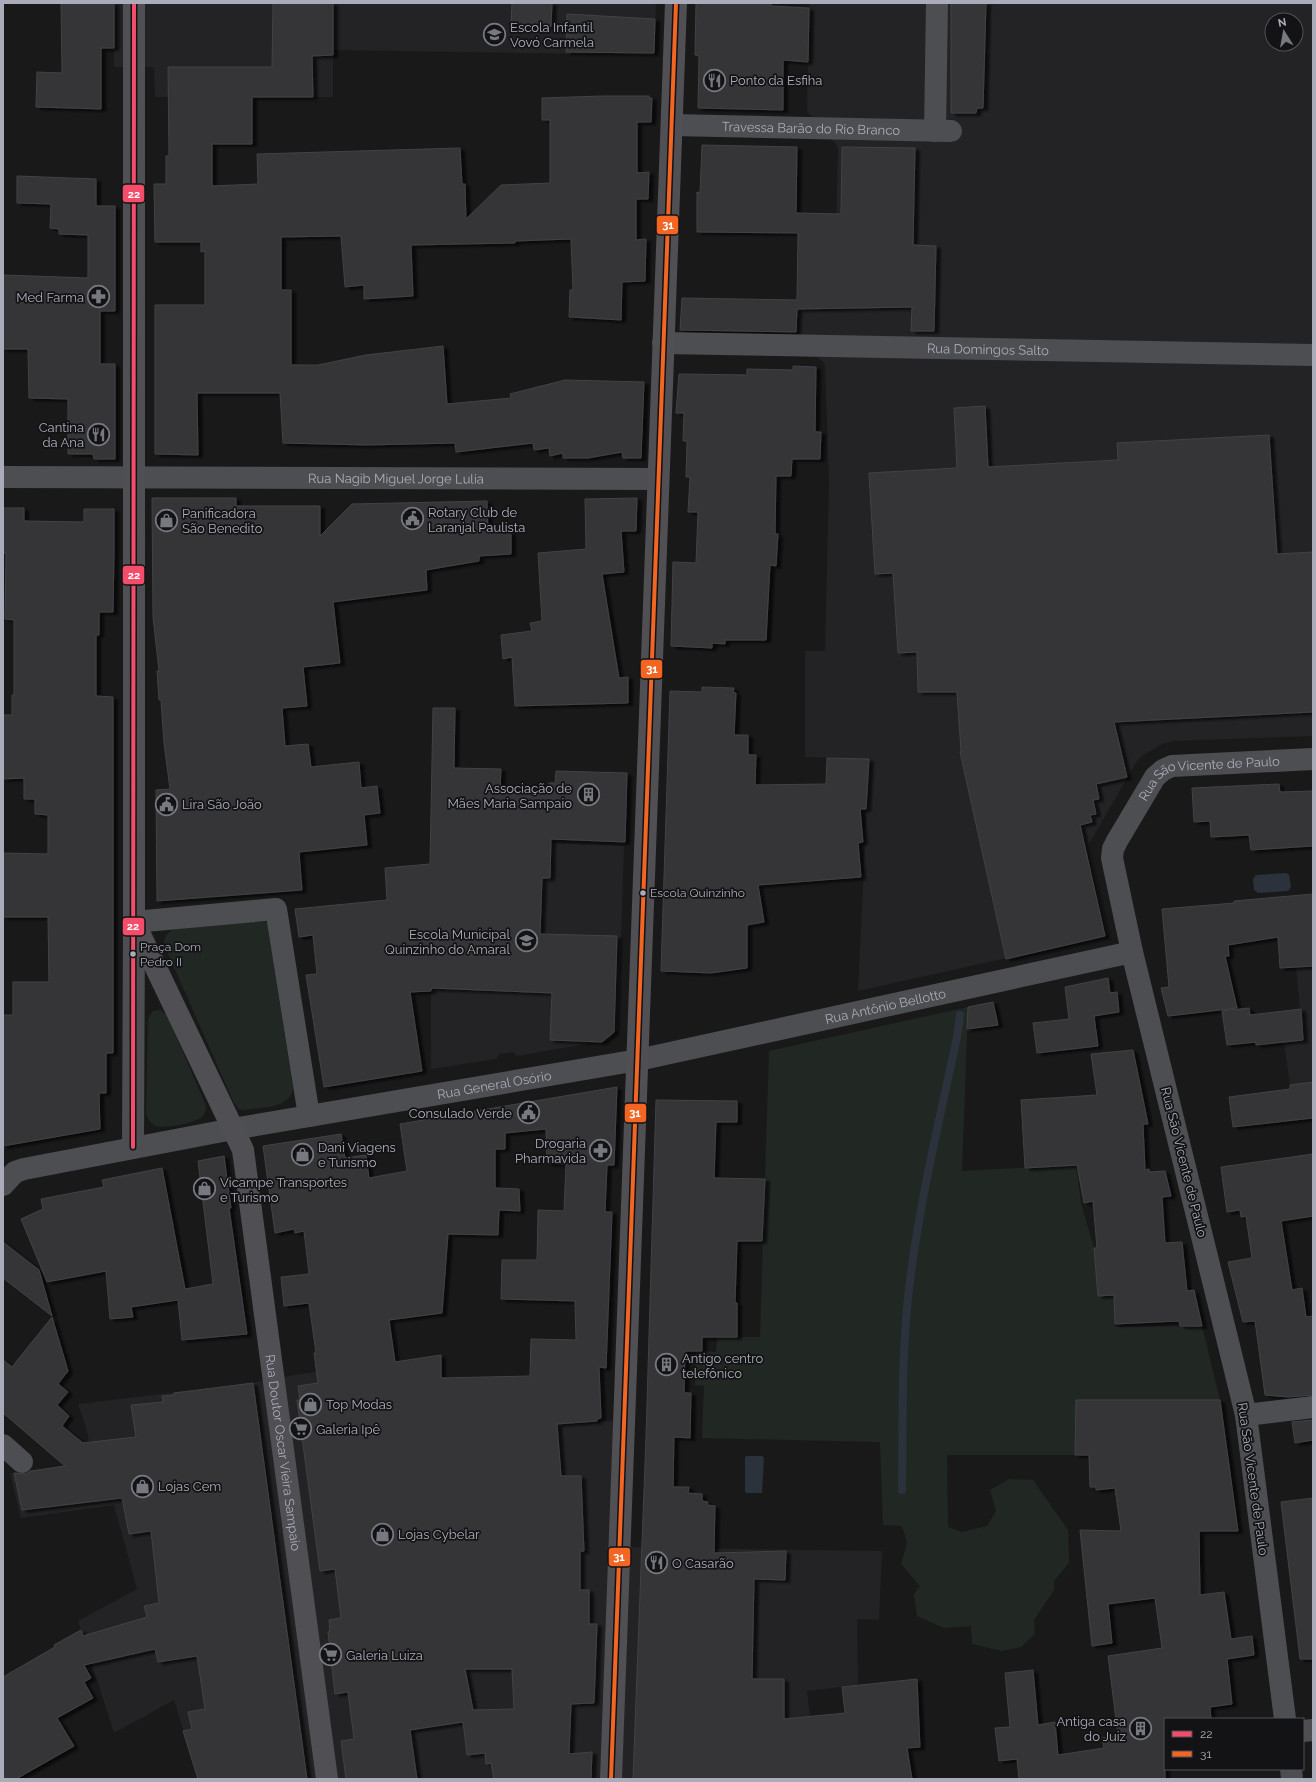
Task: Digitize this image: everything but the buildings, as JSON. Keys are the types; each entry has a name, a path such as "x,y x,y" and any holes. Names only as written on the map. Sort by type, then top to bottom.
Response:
{"main road":[{"path":"134,3 134,922 233,1129"},
{"path":"611,1779 676,3"},
{"name":"Rua Doutor Oscar Vieira Sampaio","path":"233,1129 243,1150 327,1779"}],"street":[{"name":"Travessa Barão do Rio Branco","path":"672,125 943,131 938,3"},
{"name":"Rua Domingos Salto","path":"663,342 1313,355"},
{"name":"Rua Nagib Miguel Jorge Lulia","path":"3,477 658,479"},
{"name":"Rua São Vicente de Paulo","path":"1285,1718 1246,1415 1132,952 1112,858 1113,849 1155,777 1163,770 1172,766 1313,759"},
{"path":"133,1147 134,922 276,909 309,1116"},
{"name":"Rua Antônio Bellotto","path":"638,1060 1132,952"},
{"name":"Rua General Osório","path":"3,1185 15,1172 24,1169 133,1147 638,1060"},
{"path":"1246,1415 1313,1407"},
{"path":"3,1445 22,1462"}],"shaded area":[{"path":"114,3 656,3 654,55 333,50 333,97 155,97 154,67 114,67"},
{"path":"809,3 1313,3 1313,736 1175,741 1164,743 1145,754 1137,761 1089,844 1108,932 1106,936 858,991 869,759 805,757 805,651 825,651 829,482 825,365 796,332 799,239 836,239 838,147 807,111"},
{"name":"Escola Municipal Quinzinho do Amaral","path":"543,843 624,846 618,1030 609,1040 517,1056 513,1052 499,1054 496,1059 431,1069 431,956"},
{"path":"1286,873 1289,875 1291,887 1288,891 1258,893 1254,890 1253,879 1256,875"},
{"name":"Praça Dom Pedro II","path":"264,921 267,923 293,1088 291,1095 287,1100 281,1103 274,1106 245,1110 239,1109 234,1103 165,947 164,941 167,934 175,929"},
{"path":"1313,966 1313,1082 1290,1085 1284,1042 1303,1040 1296,967"},
{"path":"968,1007 962,1171 1076,1165 1081,1203 1094,1248 1098,1296 1114,1295 1115,1327 1202,1326 1220,1400 1076,1400 1075,1455 947,1455 948,1527 962,1532 987,1526 996,1511 990,1490 1009,1479 1033,1480 1068,1530 1069,1563 1054,1581 1054,1590 1034,1620 1035,1634 1021,1647 1002,1651 972,1644 971,1626 944,1628 917,1616 914,1594 920,1586 901,1564 907,1543 902,1526 883,1525 880,1442 702,1438 704,1386 695,1385 696,1351 716,1352 717,1337 760,1337 769,1051"},
{"path":"160,1010 167,1015 206,1106 204,1115 199,1119 166,1127 160,1127 152,1124 148,1119 146,1112 148,1019 153,1011"},
{"path":"441,1355 441,1416 474,1430 625,1420 621,1547 882,1551 879,1620 857,1619 858,1685 807,1691 810,1717 876,1779 198,1779 174,1700 114,1733 78,1621 137,1589 114,1505 21,1518 10,1473 93,1463 87,1431 78,1404 253,1383 294,1375"},
{"path":"762,1456 764,1458 762,1493 746,1493 745,1491 745,1457"}],"waterway":[{"path":"902,1490 904,1359 910,1281 919,1220 957,1037 960,1015"}],"transit line":[{"name":"22","path":"133,1147 134,3"},
{"name":"31","path":"611,1779 676,3"}],"place":[{"name":"Escola Infantil Vovó Carmela","path":"494,34"},
{"name":"Ponto da Esfiha","path":"714,80"},
{"name":"Med Farma","path":"99,297"},
{"name":"Cantina da Ana","path":"99,434"},
{"name":"Rotary Club de Laranjal Paulista","path":"412,519"},
{"name":"Panificadora São Benedito","path":"167,520"},
{"name":"Associação de Mães Maria Sampaio","path":"588,795"},
{"name":"Lira São João","path":"167,804"},
{"name":"Escola Quinzinho","path":"643,893"},
{"name":"Escola Municipal Quinzinho do Amaral","path":"526,941"},
{"name":"Praça Dom Pedro II","path":"133,954"},
{"name":"Consulado Verde","path":"528,1113"},
{"name":"Drogaria Pharmavida","path":"601,1150"},
{"name":"Dani Viagens e Turismo","path":"302,1154"},
{"name":"Vicampe Transportes e Turismo","path":"205,1189"},
{"name":"Antigo centro telefônico","path":"666,1365"},
{"name":"Top Modas","path":"311,1404"},
{"name":"Galeria Ipê","path":"301,1429"},
{"name":"Lojas Cem","path":"142,1486"},
{"name":"Lojas Cybelar","path":"382,1534"},
{"name":"O Casarão","path":"656,1563"},
{"name":"Galeria Luiza","path":"330,1655"},
{"name":"Antiga casa do Juiz","path":"1141,1728"}]}
